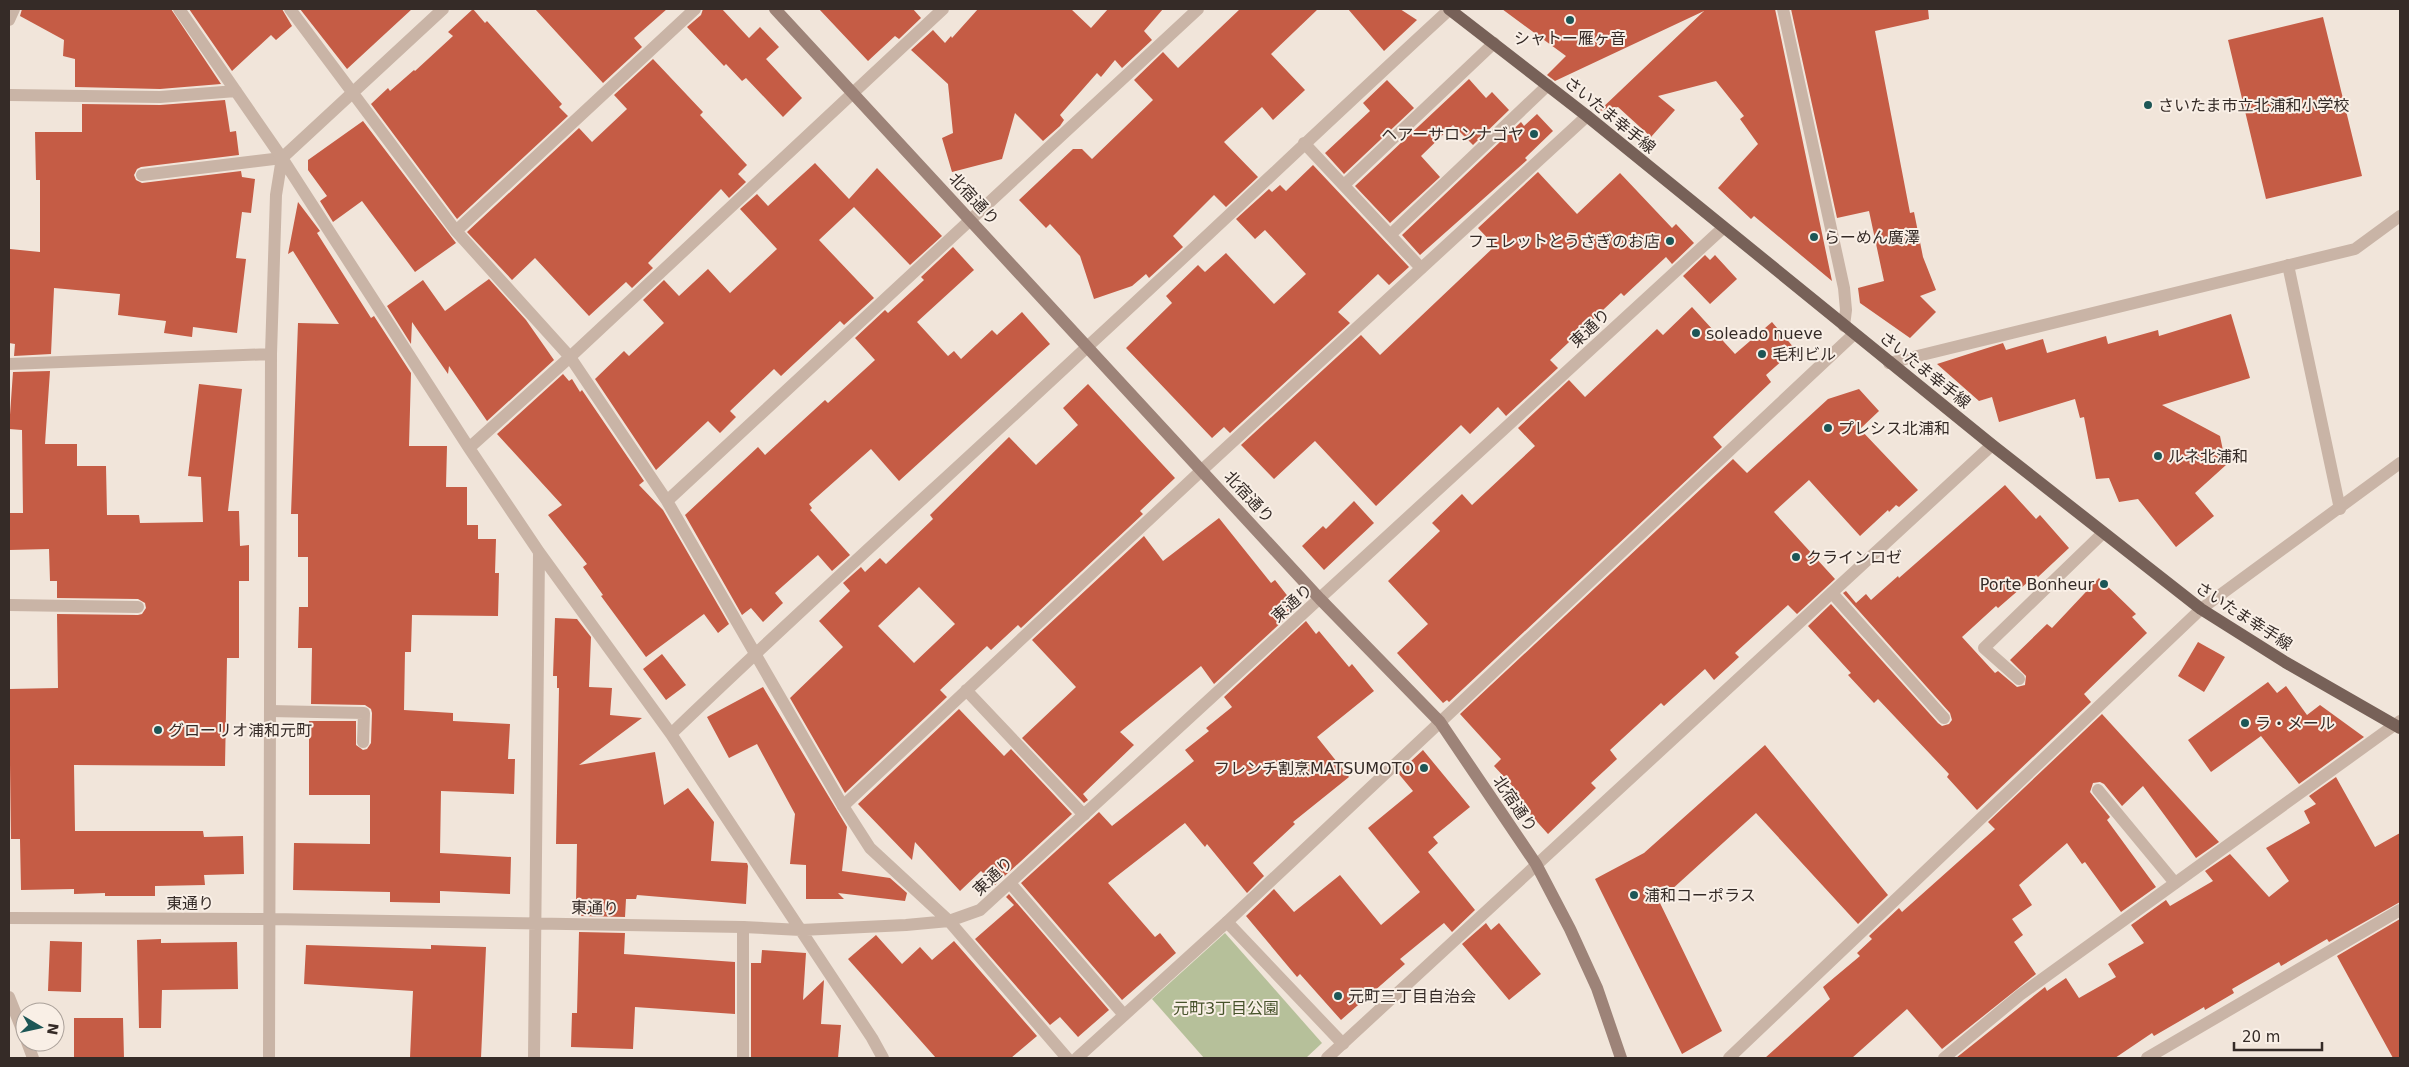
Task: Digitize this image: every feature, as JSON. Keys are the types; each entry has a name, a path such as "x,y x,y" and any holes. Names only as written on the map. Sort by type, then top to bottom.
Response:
{"main road":[{"name":"さいたま幸手線","path":"1450,9 1587,116 1992,446 2201,609 2285,662 2399,725"}],"street":[{"path":"9,20 14,9"},
{"path":"179,9 282,158 469,448 539,552 671,734 872,1038 883,1058"},
{"path":"290,9 456,231 570,357 668,501 843,806 870,848 949,921 1067,1058"},
{"path":"142,175 282,158 442,9"},
{"path":"456,231 695,9"},
{"name":"北宿通り","path":"775,9 1320,599 1440,722 1536,864 1570,929 1597,988 1621,1058"},
{"path":"469,448 570,357 944,9"},
{"path":"668,501 1198,9"},
{"path":"671,734 756,652 1450,9"},
{"path":"1783,9 1844,288 1846,310 1844,326"},
{"path":"1344,185 1494,43"},
{"path":"1390,234 1548,85"},
{"path":"9,95 160,97 236,92"},
{"path":"843,806 1202,470 1587,116"},
{"path":"1304,143 1420,268"},
{"path":"269,1058 271,354 276,195 282,158"},
{"path":"1889,362 2355,249 2400,216"},
{"name":"東通り","path":"9,918 270,919 743,927 801,930 949,921 980,910 1723,228"},
{"path":"2288,265 2340,509"},
{"path":"1077,1058 1227,922 1854,334"},
{"path":"9,364 271,354"},
{"path":"1227,922 1336,1053 1536,864 1992,446"},
{"path":"1729,1058 2201,609 2340,509 2400,463"},
{"path":"2019,678 1984,648 2103,533"},
{"path":"534,1058 539,552"},
{"path":"1832,593 1944,718"},
{"path":"9,605 138,607"},
{"path":"966,690 1084,815"},
{"path":"270,711 364,713 363,742"},
{"path":"1944,1058 2020,995 2399,725"},
{"path":"2098,790 2175,883"},
{"path":"1010,883 1124,1015"},
{"path":"2146,1058 2400,910"},
{"path":"743,927 743,1058"},
{"path":"9,997 15,1012"}],"green space":[{"name":"元町3丁目公園","path":"1225,933 1322,1043 1306,1058 1204,1058 1152,999"}],"building":[{"path":"22,9 171,9 221,84 160,89 75,87 75,59 63,56 64,40 20,16"},
{"path":"189,9 282,9 292,26 276,40 271,35 232,71"},
{"path":"300,9 412,9 347,69"},
{"path":"473,9 485,23 487,21 562,104 559,107 568,116 457,219 371,104 388,88 390,91 415,71 453,36 448,32"},
{"path":"535,9 667,9 634,38 642,47 603,83"},
{"path":"703,9 722,9 749,38 760,27 779,47 766,59 802,98 783,117 746,78 742,81 726,64 724,66 687,27 701,15"},
{"path":"819,9 913,9 921,18 899,39 895,36 868,61"},
{"path":"978,9 1071,9 1091,28 1108,9 1163,9 1144,31 1152,40 1122,68 1115,60 1101,77 1097,73 1060,115 1064,120 1060,126 1043,141 1015,113 1002,159 952,172 942,138 953,133 948,84 911,50 933,30 945,43 951,36 952,38"},
{"path":"1240,9 1318,9 1271,54 1305,90 1273,120 1262,107 1224,142 1258,177 1226,207 1214,195 1173,236 1183,247 1149,278 1146,274 1132,286 1094,299 1080,256 1050,224 1046,228 1019,200 1073,149 1082,149 1092,159 1153,100 1134,80 1163,52 1178,68"},
{"path":"1348,9 1400,9 1417,20 1384,51"},
{"path":"1502,9 1775,9 1832,281 1754,216 1751,219 1718,188 1758,144 1740,119 1744,116 1716,81 1658,96 1675,110 1651,137 1618,107 1599,111 1704,11 1555,81 1547,75 1566,56"},
{"path":"1791,9 1928,9 1929,19 1875,31 1910,213 1914,212 1923,257 1936,290 1920,296 1936,312 1910,338 1860,303 1858,288 1884,281 1869,211 1837,218"},
{"path":"2323,17 2362,176 2266,199 2228,40"},
{"path":"653,59 703,112 700,115 747,165 738,174 746,182 729,198 721,189 648,263 653,268 632,288 626,282 589,316 535,258 512,280 467,232 579,128 592,142 627,109 614,95"},
{"path":"1469,79 1486,98 1492,92 1509,110 1473,145 1453,125 1421,156 1440,177 1390,223 1355,186"},
{"path":"1387,80 1414,108 1344,174 1325,153 1370,111 1363,103"},
{"path":"225,100 230,132 236,131 239,155 141,167 137,169 134,175 136,180 142,183 241,171 242,177 255,179 251,213 242,212 236,258 246,259 237,333 193,327 192,337 164,333 166,321 118,315 120,294 54,288 51,354 14,356 15,344 9,343 10,249 40,252 40,180 36,180 35,132 82,132 82,104 160,105"},
{"path":"1537,114 1553,131 1525,158 1527,160 1420,255 1402,235 1521,122 1524,126"},
{"path":"363,121 456,243 415,272 362,201 333,222 320,201 327,196 308,170 308,160"},
{"path":"815,163 849,199 877,168 942,236 910,265 854,207 819,240 874,298 844,325 840,321 781,376 774,369 730,411 736,417 720,433 708,421 656,470 595,379 624,351 629,356 664,323 643,300 664,280 679,296 708,269 730,293 777,249 740,209 757,194 768,206"},
{"path":"1313,165 1409,267 1389,285 1378,274 1338,312 1350,323 1230,433 1224,427 1212,438 1126,348 1172,303 1166,296 1198,265 1205,272 1226,253 1274,304 1306,274 1265,230 1255,239 1236,219 1269,189 1272,192 1280,185 1286,191"},
{"path":"1538,172 1577,214 1620,173 1672,228 1676,224 1694,243 1672,264 1666,257 1624,296 1621,293 1550,360 1558,368 1506,416 1498,407 1470,434 1461,425 1376,506 1315,441 1274,479 1241,445 1361,335 1380,355 1495,246 1478,228"},
{"path":"298,202 320,231 317,233 371,318 374,316 411,373 409,446 447,446 446,487 467,487 467,525 478,525 478,539 496,539 495,573 499,573 498,616 412,615 411,652 405,652 404,710 453,713 453,721 510,724 508,759 515,759 514,794 441,791 440,853 511,857 510,894 440,891 440,903 390,902 390,892 293,890 294,843 370,844 370,795 309,795 309,721 356,721 356,745 363,750 367,749 371,743 372,713 371,709 365,705 311,704 312,648 298,648 299,607 308,607 308,557 298,557 298,514 291,514 298,323 339,324 293,251 288,254"},
{"path":"953,247 974,270 917,322 948,356 954,351 961,359 992,330 997,335 1022,312 1050,344 899,481 871,449 809,504 812,508 810,510 850,555 832,571 818,555 775,593 783,603 763,622 751,608 742,615 685,515 758,447 765,455 825,400 828,403 875,360 855,338 885,310 888,313 924,280 921,277"},
{"path":"1705,255 1710,260 1715,255 1737,279 1710,304 1683,276"},
{"path":"489,279 526,320 554,360 487,421 449,366 448,374 412,322 411,344 387,306 423,280 445,311"},
{"path":"1692,307 1735,354 1772,322 1795,349 1766,375 1771,382 1713,437 1722,447 1449,702 1447,700 1443,703 1397,653 1428,624 1388,581 1440,531 1432,523 1462,494 1472,505 1535,446 1518,428 1569,380 1585,397 1657,329 1663,335"},
{"path":"2231,314 2250,378 2162,405 2220,436 2226,465 2195,493 2214,516 2176,547 2138,499 2119,502 2109,478 2096,479 2084,417 2080,418 2075,399 1999,422 1992,397 1979,401 1937,364 2003,343 2006,350 2043,339 2047,353 2106,336 2108,344 2158,330 2159,336"},
{"path":"50,371 45,444 77,444 77,466 106,466 107,515 139,515 140,523 203,522 201,477 188,476 199,384 242,389 228,511 239,511 240,546 249,545 249,581 239,581 239,658 227,658 225,766 74,765 75,831 203,831 204,837 243,836 244,874 204,875 205,885 155,886 155,896 105,896 105,893 74,894 74,889 21,890 20,839 11,839 9,689 58,688 57,614 138,615 142,614 146,608 145,603 138,599 57,598 57,581 50,581 49,549 9,550 9,513 23,513 22,430 9,429 13,372"},
{"path":"563,374 569,381 572,379 580,392 582,390 644,481 639,485 663,510 729,624 718,633 704,614 646,657 601,596 603,595 583,567 587,564 548,515 562,505 497,434"},
{"path":"1088,384 1175,478 1140,511 1143,514 1021,628 1018,625 991,650 987,646 940,690 947,697 845,793 790,698 843,647 819,621 850,591 843,583 861,567 865,572 880,558 886,564 933,519 930,515 1009,437 1036,465 1078,425 1063,408","holes":["919,587 955,624 914,663 878,626"]},
{"path":"1859,389 1879,411 1860,429 1918,490 1899,507 1896,505 1889,512 1888,510 1860,536 1809,480 1774,512 1835,579 1797,614 1788,605 1735,653 1739,657 1714,680 1705,669 1664,706 1661,703 1610,750 1617,759 1591,783 1596,788 1548,834 1513,795 1517,791 1494,766 1501,759 1460,714 1733,459 1747,473 1828,399"},
{"path":"2005,485 2036,519 2040,515 2069,548 2038,577 2036,575 1998,608 1996,606 1962,637 1995,673 1998,671 2017,687 2025,685 2026,676 2010,660 2047,624 2052,628 2099,578 2136,614 2132,617 2147,633 2084,694 2091,702 1977,810 1947,777 1949,774 1878,699 1874,703 1848,675 1851,673 1808,626 1831,604 1938,723 1942,726 1949,724 1952,720 1950,713 1843,593 1846,591 1856,603 1866,594 1871,600 1898,576 1899,578"},
{"path":"1354,501 1374,523 1324,570 1302,546 1323,526 1326,529"},
{"path":"1219,518 1271,583 1275,580 1297,608 1214,684 1201,666 1120,732 1134,745 1083,794 1088,800 1084,803 1022,738 1076,687 1032,640 1144,536 1163,561"},
{"path":"555,618 577,619 591,637 589,687 612,688 610,715 642,718 579,765 655,752 664,805 688,788 714,822 711,861 747,863 746,904 637,895 636,899 626,899 625,917 579,916 580,903 576,903 577,844 556,844 559,688 557,688 557,676 553,676"},
{"path":"1306,621 1316,634 1319,631 1349,667 1352,664 1374,691 1317,737 1349,777 1293,822 1295,824 1253,863 1264,876 1247,893 1207,844 1205,847 1185,823 1108,883 1155,937 1160,933 1176,953 1122,1000 1021,883 1099,812 1112,826 1194,761 1185,750 1209,731 1206,728 1232,707 1224,697"},
{"path":"2198,642 2225,657 2204,692 2178,676"},
{"path":"662,654 686,685 666,700 643,669"},
{"path":"2268,682 2277,693 2286,686 2307,715 2320,705 2364,737 2299,784 2261,736 2211,772 2188,740"},
{"path":"763,687 847,827 842,871 890,878 907,893 905,901 838,893 844,899 806,899 806,865 790,864 795,814 757,744 729,758 707,717"},
{"path":"959,709 1004,756 1011,749 1072,814 995,885 981,871 960,891 915,842 912,860 858,804"},
{"path":"2102,714 2219,842 2196,858 2143,786 2122,806 2104,784 2100,782 2093,783 2090,792 2110,817 2107,820 2156,887 2121,912 2085,862 2082,864 2067,843 2019,885 2032,905 2012,919 2023,935 2014,942 2036,974 1942,1049 1907,1009 1852,1058 1765,1058 1830,999 1823,987 1860,956 1857,953 1872,939 1869,936 1899,908 1902,912 1995,829 1988,822"},
{"name":"浦和コーポラス","path":"1765,745 1888,895 1858,924 1756,813 1659,901 1722,1031 1682,1054 1595,879 1644,853"},
{"path":"1423,750 1470,807 1433,837 1438,843 1428,852 1475,910 1452,932 1444,923 1400,959 1405,964 1341,1020 1300,974 1297,977 1246,916 1274,889 1294,912 1340,875 1381,925 1420,892 1368,828 1413,791 1398,773"},
{"path":"2336,777 2375,847 2400,833 2400,902 2329,942 2327,939 2281,966 2279,962 2232,989 2234,993 2205,1010 2204,1007 2154,1036 2152,1033 2115,1058 1956,1058 2045,987 2047,991 2066,978 2079,998 2116,977 2108,964 2144,943 2131,925 2166,900 2170,906 2213,881 2205,871 2230,854 2269,897 2289,881 2266,848 2310,823 2304,811 2316,804 2309,796"},
{"path":"1009,894 1109,1010 1078,1037 1060,1017 1050,1025 975,939 1014,905 1006,897"},
{"path":"2400,919 2400,1058 2393,1058 2337,956"},
{"path":"1486,923 1491,930 1499,923 1541,974 1509,1000 1462,944"},
{"path":"579,932 625,933 624,954 735,962 735,1014 635,1007 633,1049 571,1047 572,1013 577,1013"},
{"path":"876,935 902,964 920,947 932,960 954,941 1037,1036 1011,1058 936,1058 848,959"},
{"path":"161,939 161,943 237,942 238,989 162,990 161,1028 139,1028 137,940"},
{"path":"50,941 82,942 81,992 48,991"},
{"path":"306,945 431,949 431,945 486,947 481,1058 410,1058 413,991 304,984"},
{"path":"762,950 806,953 803,1000 824,980 821,1024 841,1025 838,1058 751,1058 751,963 761,963"},
{"path":"74,1018 123,1018 124,1058 74,1058"}],"place":[{"name":"シャトー雁ヶ音","path":"1570,20"},
{"name":"さいたま市立北浦和小学校","path":"2148,105"},
{"name":"ヘアーサロンナゴヤ","path":"1534,134"},
{"name":"らーめん廣澤","path":"1814,237"},
{"name":"フェレットとうさぎのお店","path":"1670,241"},
{"name":"soleado nueve","path":"1696,333"},
{"name":"毛利ビル","path":"1762,354"},
{"name":"プレシス北浦和","path":"1828,428"},
{"name":"ルネ北浦和","path":"2158,456"},
{"name":"クラインロゼ","path":"1796,557"},
{"name":"Porte Bonheur","path":"2104,584"},
{"name":"ラ・メール","path":"2245,723"},
{"name":"グローリオ浦和元町","path":"158,730"},
{"name":"フレンチ割烹MATSUMOTO","path":"1424,768"},
{"name":"浦和コーポラス","path":"1634,895"},
{"name":"元町三丁目自治会","path":"1338,996"}]}
